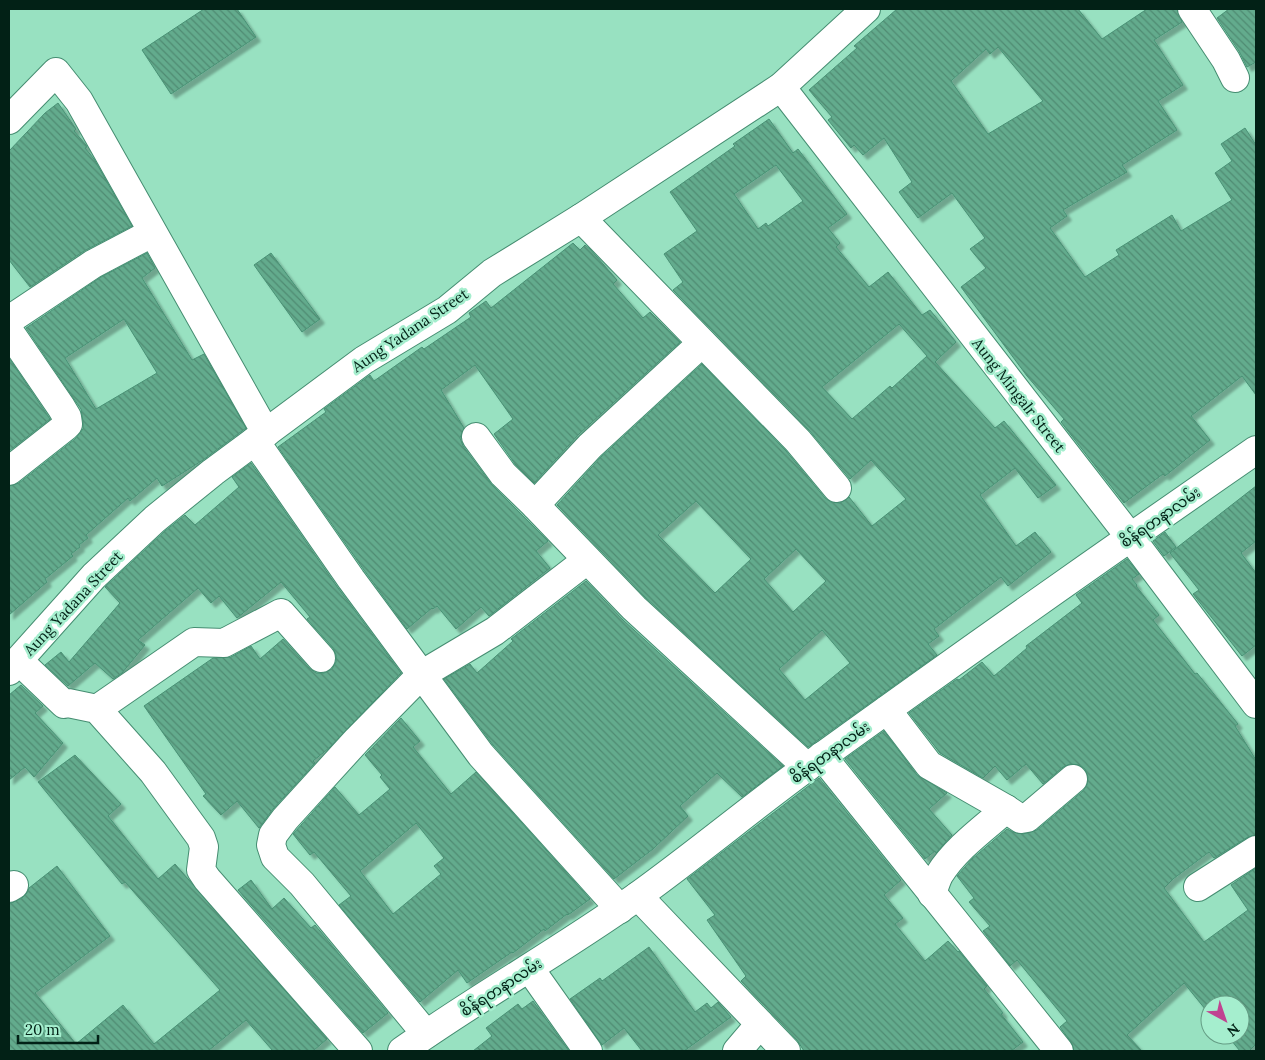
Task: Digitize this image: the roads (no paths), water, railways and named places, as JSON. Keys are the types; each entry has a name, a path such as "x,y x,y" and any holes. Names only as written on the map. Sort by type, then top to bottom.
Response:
{"street":[{"name":"Aung Yadana Street","path":"14,666 94,576 148,525 213,472 364,360 447,310 492,273 581,218 781,87 866,9"},
{"path":"1192,9 1226,60 1235,78"},
{"path":"9,120 56,72 79,101 152,233 260,437 346,571 421,675 481,755 629,902 760,1024 786,1051"},
{"name":"Aung Mingalr Street","path":"781,87 1130,537 1256,704"},
{"path":"581,218 798,441 837,488"},
{"path":"9,320 93,264 152,233"},
{"path":"9,332 67,417 68,424 9,471"},
{"path":"535,504 590,446 702,343"},
{"path":"476,438 504,474 641,614 815,762 932,894 1059,1051"},
{"name":"စိန်ရတနာလမ်း","path":"402,1051 530,969 629,902 815,762 1130,537 1256,450"},
{"path":"426,1034 302,884 275,857 271,845 273,835 285,819 357,740 421,675 495,632 587,560"},
{"path":"97,709 194,642 224,643 281,613 321,658"},
{"path":"14,666 64,704 68,703 97,709 153,772 201,838 204,847 201,870 207,879 358,1051"},
{"path":"888,710 929,765 1021,819 1027,818 1073,779"},
{"path":"932,894 939,876 954,856 968,841 1006,809"},
{"path":"1198,887 1256,850"},
{"path":"530,969 588,1051"},
{"path":"737,1051 760,1024"}]}
